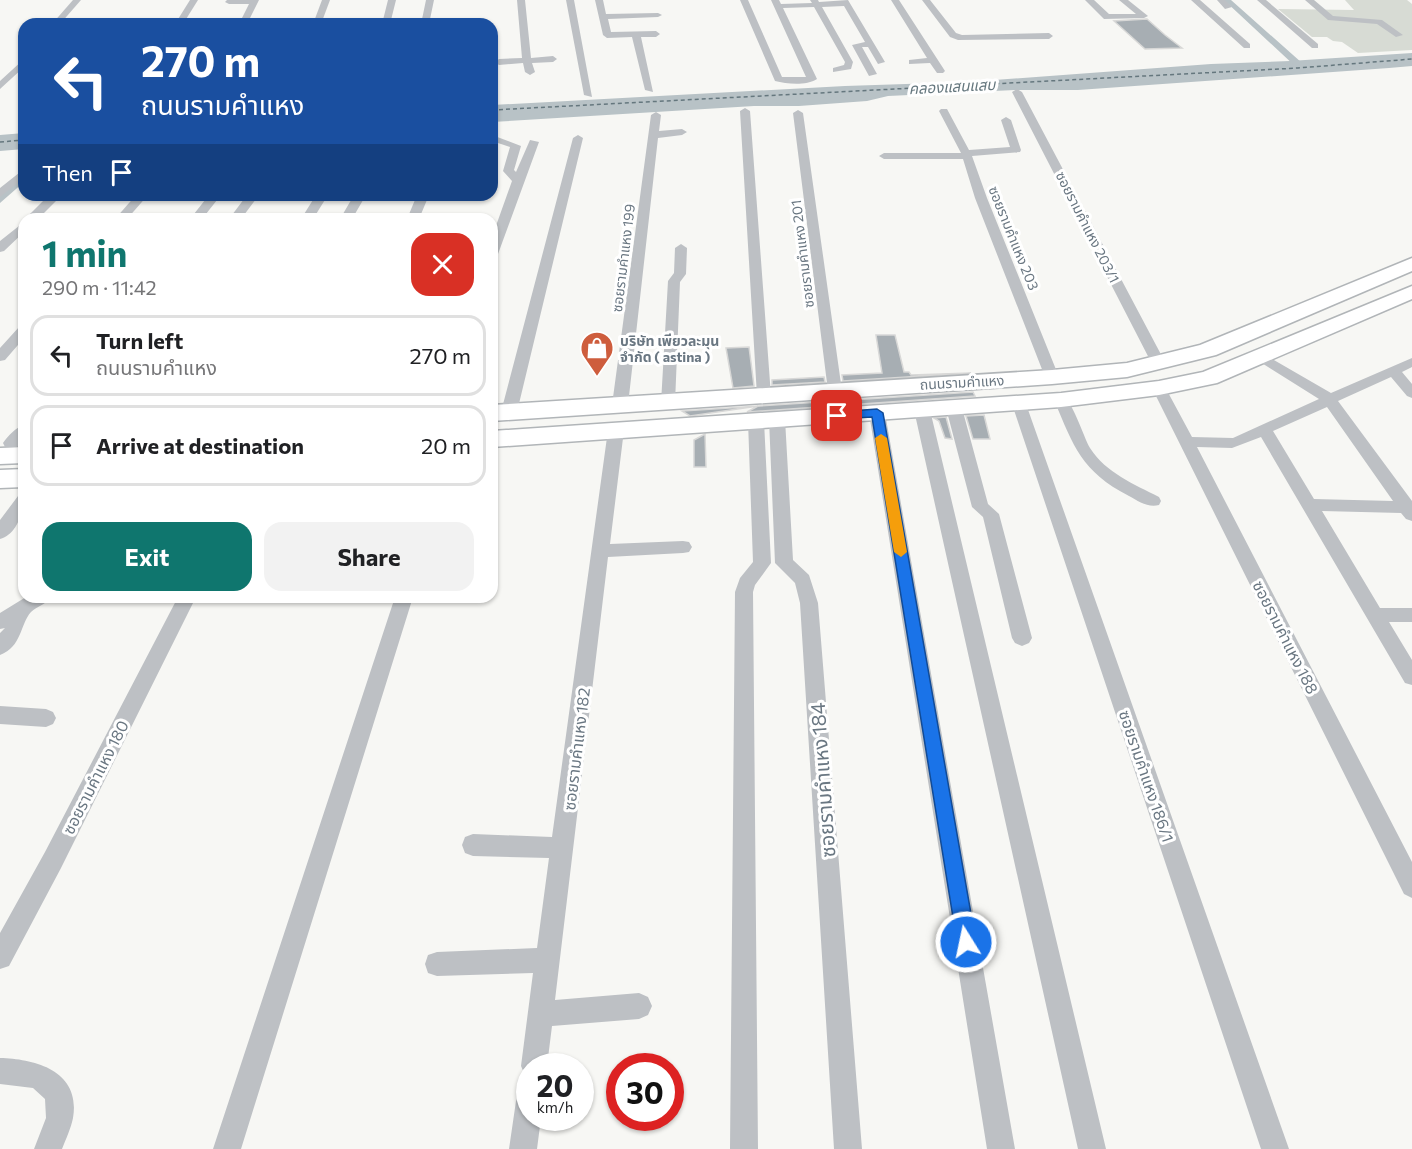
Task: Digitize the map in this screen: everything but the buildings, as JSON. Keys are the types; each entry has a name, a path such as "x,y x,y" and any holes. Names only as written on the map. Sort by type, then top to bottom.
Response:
{"main road":[{"name":"ถนนรามคำแหง","path":"500,413 1107,373 1208,350 1412,264"},
{"name":"ถนนรามคำแหง","path":"498,438 1019,404 1158,388 1209,378 1412,292"},
{"path":"0,466 15,448"},
{"path":"0,479 18,478"}],"street":[{"path":"61,18 77,0"},
{"path":"183,18 194,0"},
{"path":"319,18 326,0"},
{"path":"388,18 392,0"},
{"path":"426,18 430,0"},
{"path":"521,0 530,72"},
{"path":"570,0 573,29 589,95"},
{"path":"895,0 940,71"},
{"path":"926,0 953,35 961,38 1049,36"},
{"path":"1089,0 1101,12 1137,11 1123,0"},
{"path":"1196,0 1247,46"},
{"path":"1221,0 1228,7"},
{"path":"1261,0 1281,0"},
{"path":"1261,0 1314,46"},
{"path":"1309,0 1330,18 1379,22 1399,35"},
{"path":"229,2 257,1"},
{"path":"247,18 257,1"},
{"path":"252,18 257,1"},
{"path":"816,2 849,62 848,67 836,70"},
{"path":"745,4 778,78 786,81 813,78 776,5 845,2 881,62"},
{"path":"611,5 600,3 605,29 609,36 636,35 660,30"},
{"path":"656,3 660,30"},
{"path":"745,4 757,7"},
{"path":"602,17 658,15"},
{"path":"605,29 660,30"},
{"path":"636,35 650,90"},
{"path":"783,41 794,41"},
{"path":"761,42 772,42"},
{"path":"870,44 856,45 872,74"},
{"path":"500,62 553,59"},
{"path":"912,62 934,60"},
{"path":"0,86 18,68"},
{"name":"ซอยรามคำแหง 203/1","path":"1017,92 1162,361"},
{"path":"745,111 764,396"},
{"name":"ซอยรามคำแหง 203","path":"944,111 967,154 981,198 1052,377"},
{"name":"ซอยรามคำแหง 201","path":"798,113 835,391"},
{"name":"ซอยรามคำแหง 199","path":"620,405 656,115"},
{"path":"884,156 1016,150 1006,120"},
{"path":"654,135 682,132"},
{"path":"500,413 578,138"},
{"path":"498,139 516,146 508,171 518,180"},
{"path":"498,237 534,142"},
{"path":"0,194 18,178"},
{"path":"37,213 50,201"},
{"path":"126,213 137,201"},
{"path":"201,213 210,201"},
{"path":"0,248 18,232"},
{"path":"668,403 674,281 680,274 681,248"},
{"name":"ซอยรามคำแหง 203/1","path":"1119,270 1143,329"},
{"path":"0,357 18,337"},
{"path":"1262,357 1328,398 1410,510"},
{"path":"1188,442 1236,442 1265,431 1328,398 1412,362"},
{"path":"1393,369 1412,393"},
{"name":"ซอยรามคำแหง 188","path":"1158,388 1188,442 1412,886"},
{"path":"1061,400 1089,458 1101,470 1153,501"},
{"name":"ซอยรามคำแหง 186/1","path":"1019,404 1275,1149"},
{"path":"954,408 980,507 991,514 1022,638"},
{"path":"922,410 1092,1149"},
{"path":"877,413 1001,1149"},
{"path":"767,420 760,490 773,563"},
{"path":"744,1149 744,592 746,583 773,563 782,490 767,420"},
{"name":"ซอยรามคำแหง 182","path":"536,1053 616,430"},
{"path":"1265,431 1412,677"},
{"path":"760,490 782,490"},
{"path":"1310,505 1410,510"},
{"path":"0,533 18,508"},
{"path":"602,551 683,547"},
{"name":"ซอยรามคำแหง 184","path":"773,563 802,580 809,603 848,1149"},
{"path":"0,622 32,603"},
{"name":"ซอยรามคำแหง 180","path":"0,957 53,860 184,603"},
{"path":"227,1149 402,603"},
{"path":"0,647 14,630 22,610"},
{"path":"1374,615 1412,615"},
{"path":"0,715 46,718"},
{"path":"473,845 563,848"},
{"path":"437,964 549,960"},
{"path":"542,1014 639,1006"},
{"path":"0,1071 46,1079 59,1094 60,1114 48,1149"},
{"path":"523,1149 526,1131"}],"shaded area":[{"path":"1345,0 1407,0 1412,4 1412,50 1358,53 1342,42 1333,41 1327,37 1312,37 1278,9 1354,10"}],"water":[{"name":"คลองแสนแสบ","path":"1412,53 1412,66 1389,68 1078,90 1015,90 888,96 867,101 799,106 754,106 498,122 498,105 845,86 967,82 1211,64"},
{"path":"18,134 18,150 0,151 0,135"}],"waterway":[{"path":"1227,0 1299,65"},
{"path":"0,200 18,183"}],"ferry route":[{"path":"498,110 1298,68 1412,59"},
{"path":"0,142 18,140"}],"slow traffic":[{"path":"881,438 901,552"}],"place":[{"name":"บริษัท เพียวละมุน จำกัด ( astina )","path":"597,377"}],"route":[{"path":"837,416 877,413 966,942"}]}
